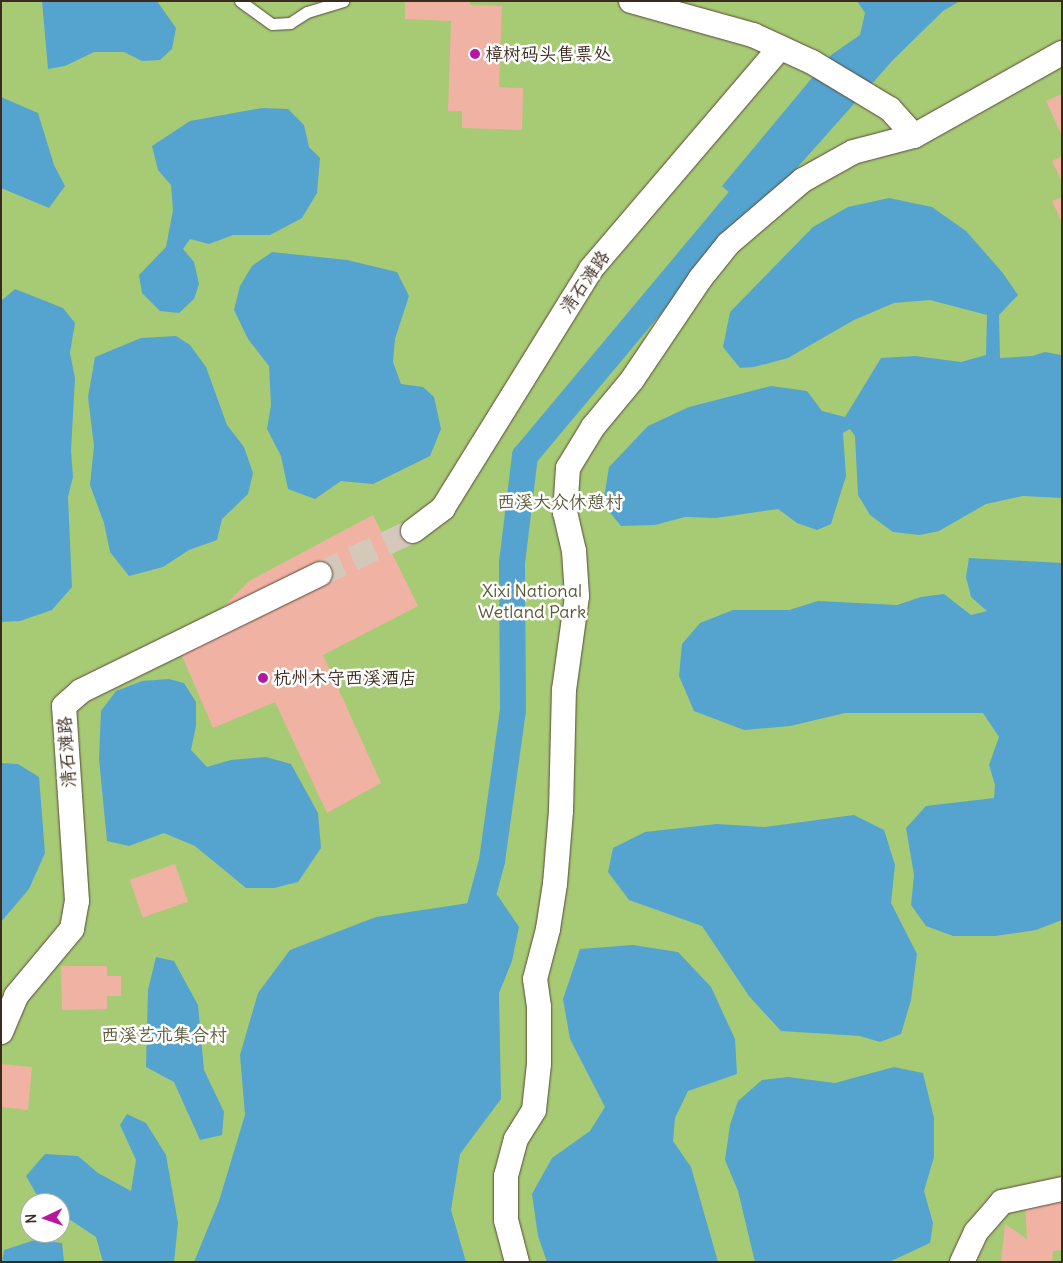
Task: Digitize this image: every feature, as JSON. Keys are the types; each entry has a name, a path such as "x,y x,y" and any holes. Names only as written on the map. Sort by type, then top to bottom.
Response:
{"street":[{"path":"631,1 754,34 812,62 890,109 914,136"},
{"name":"清石滩路","path":"413,531 443,508 592,269 780,48"},
{"path":"517,1262 506,1220 506,1176 516,1139 534,1110 539,1064 539,1007 535,979 548,929 555,884 561,811 564,690 577,596 574,551 565,513 568,468 593,427 632,380 700,279 728,244 803,180 853,152 914,136 1062,53"},
{"name":"清石滩路","path":"1,1032 16,996 72,929 77,901 64,706 81,691 320,574"},
{"path":"962,1262 976,1232 1002,1202 1062,1189"}],"lane":[{"path":"240,1 272,24 290,23 308,12 343,1"}],"green space":[{"name":"Xixi National Wetland Park","path":"1,1 1062,1 1062,1262 1,1262"}],"water":[{"path":"42,1 157,1 176,28 172,49 160,60 142,61 124,52 94,52 65,66 48,69"},
{"path":"857,1 960,1 943,11 893,60 755,215 722,186 831,55 860,35 865,13"},
{"path":"1,97 38,113 54,165 65,186 49,208 1,188"},
{"path":"262,108 288,109 304,125 309,147 320,158 317,193 302,218 270,235 233,235 209,244 190,239 183,249 194,262 199,284 194,299 179,313 160,311 142,293 139,275 166,247 173,210 171,185 158,170 152,146 190,121"},
{"path":"889,198 932,207 966,231 1002,272 1018,295 999,315 1000,358 1032,356 1045,352 1061,355 1062,498 1023,496 986,504 939,531 920,535 893,532 870,515 858,495 855,436 850,429 843,433 846,476 831,524 817,530 797,523 778,509 716,518 685,517 655,525 621,526 603,504 609,467 648,426 689,407 771,386 807,391 822,411 845,417 881,358 915,356 961,362 986,355 987,315 930,300 894,303 854,320 788,358 754,367 740,368 723,347 730,312 813,227 848,207"},
{"path":"272,252 347,260 397,272 409,296 395,339 393,362 401,384 423,387 434,397 441,429 430,456 373,484 341,481 315,499 288,489 281,456 267,429 271,405 269,366 248,339 234,310 240,286 252,266"},
{"path":"15,289 63,308 75,323 70,353 75,378 71,451 73,477 68,497 72,587 52,610 20,621 1,622 1,301"},
{"path":"176,336 190,345 206,367 227,425 244,447 253,473 248,494 222,519 217,540 189,550 163,567 129,576 110,552 104,523 90,485 94,446 88,397 95,357 141,338"},
{"path":"969,558 1062,563 1062,920 1036,930 995,936 953,936 926,926 911,905 914,875 906,828 926,806 994,798 995,785 989,765 999,737 983,713 845,713 790,726 744,730 694,711 679,676 682,644 700,623 733,610 789,610 818,601 897,605 921,597 944,594 971,615 987,611 971,597 966,577"},
{"path":"169,679 184,683 196,702 196,726 191,750 207,767 231,760 266,757 291,764 318,813 321,848 298,882 274,888 246,888 195,846 164,833 129,846 107,841 99,759 101,711 116,691 142,681"},
{"path":"1,763 18,764 39,777 45,853 29,889 1,922"},
{"path":"854,815 884,830 895,865 891,903 917,954 911,1000 901,1034 880,1042 860,1036 781,1031 749,996 702,926 629,900 608,872 613,848 645,832 717,824 765,827"},
{"path":"486,885 498,896 519,927 512,961 499,993 501,1099 460,1154 451,1210 466,1262 194,1262 219,1201 245,1115 240,1055 258,993 290,950 376,917 482,901"},
{"path":"633,945 678,952 711,987 735,1039 737,1074 688,1091 675,1118 673,1141 691,1167 718,1262 547,1262 538,1236 532,1194 552,1158 590,1131 605,1107 570,1039 563,999 580,949"},
{"path":"156,957 174,961 198,1005 204,1070 224,1112 222,1135 200,1140 174,1082 146,1067 148,990"},
{"path":"894,1067 923,1073 934,1118 934,1157 924,1191 933,1223 930,1243 889,1262 755,1262 738,1191 725,1160 730,1125 738,1101 762,1080 788,1077 835,1083"},
{"path":"127,1114 146,1123 166,1155 178,1223 174,1262 103,1262 96,1237 70,1220 70,1193 36,1193 26,1176 45,1154 78,1156 98,1173 131,1191 136,1160 120,1125"},
{"path":"26,1243 62,1243 64,1262 2,1262 4,1250"}],"building":[{"name":"樟树码头售票处","path":"405,1 470,1 470,5 502,6 499,87 523,88 522,130 462,128 462,111 448,111 451,21 405,19"},
{"path":"1062,94 1062,136 1046,101"},
{"path":"1062,156 1062,182 1052,161"},
{"path":"1062,197 1062,223 1052,201"},
{"name":"杭州木守西溪酒店","path":"373,515 418,606 323,655 381,783 327,813 275,702 213,728 180,651 249,581"},
{"path":"175,864 188,902 143,917 130,880"},
{"path":"61,966 107,966 107,976 121,976 121,996 107,996 107,1009 62,1010"},
{"path":"1,1064 32,1067 28,1110 1,1107"},
{"path":"1062,1198 1062,1250 1053,1251 1052,1262 1001,1262 1005,1224 1027,1239 1025,1205"}],"waterway":[{"path":"473,932 492,861 513,710 512,563 525,456 761,174"}],"tunnel":[{"path":"320,574 413,531"}],"place":[{"name":"樟树码头售票处","path":"475,54"},
{"name":"杭州木守西溪酒店","path":"263,678"}],"park label":[{"name":"西溪大众休憩村","path":"560,502"},
{"name":"西溪艺术集合村","path":"164,1035"}]}
